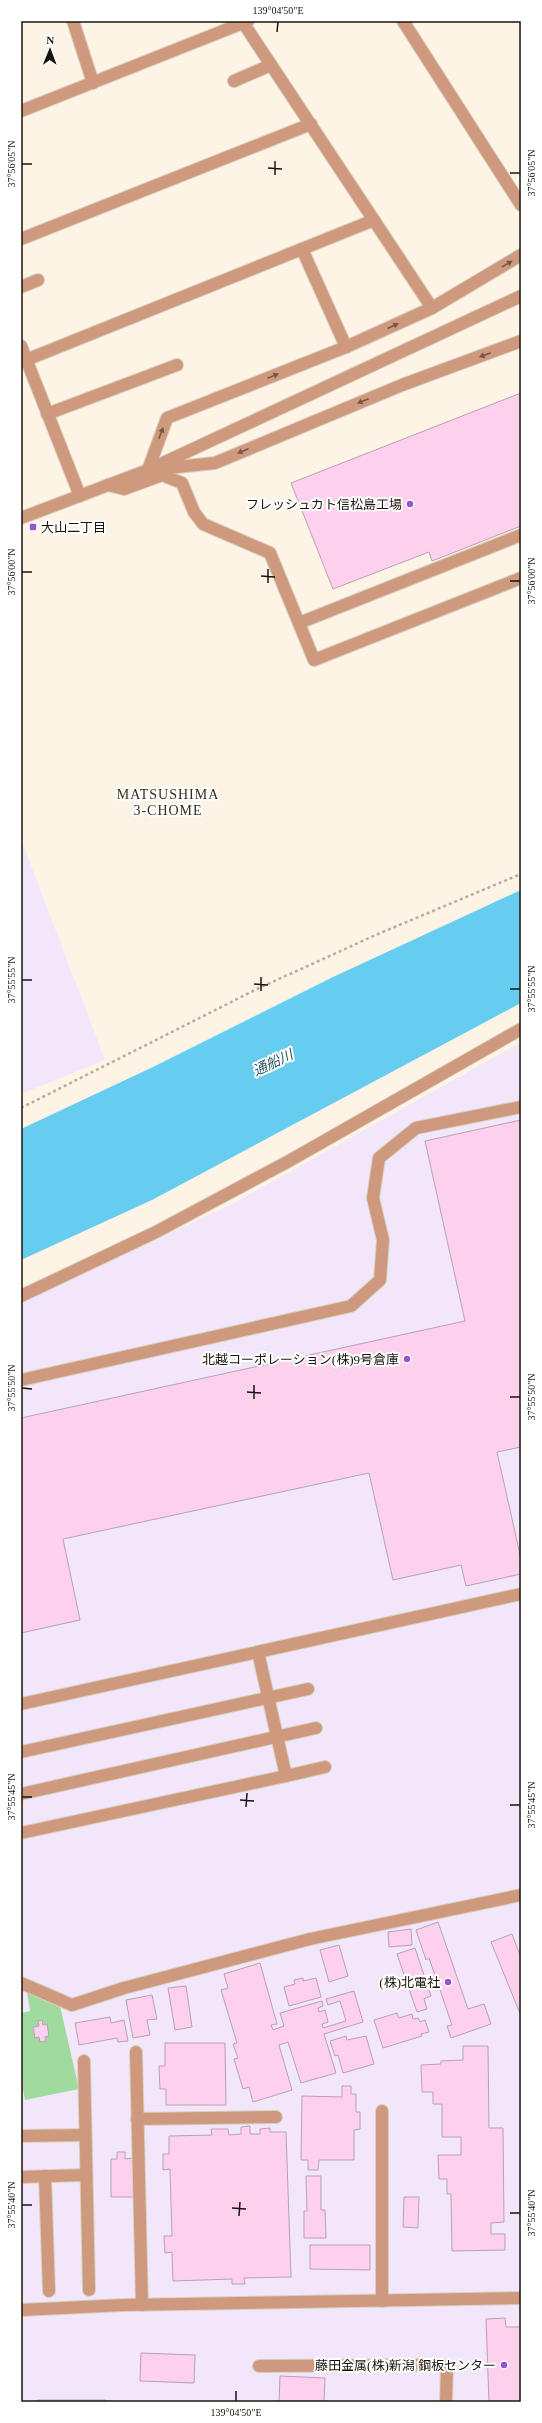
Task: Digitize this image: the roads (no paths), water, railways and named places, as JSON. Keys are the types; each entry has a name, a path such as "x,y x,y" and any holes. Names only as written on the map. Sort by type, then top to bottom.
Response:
{"street":[{"path":"73,21 93,83"},
{"path":"403,21 521,205"},
{"path":"21,111 245,22 271,65 432,308"},
{"path":"234,81 271,65"},
{"path":"21,239 311,124"},
{"path":"24,361 374,220"},
{"path":"302,250 346,347"},
{"path":"148,470 167,418 346,347 432,308 521,255"},
{"path":"21,287 38,280"},
{"path":"21,518 148,470 521,296"},
{"path":"148,470 215,463 402,386 521,341"},
{"path":"21,346 24,361 80,496"},
{"path":"47,414 177,365"},
{"path":"108,485 124,489 162,475 182,483 194,512 203,524 270,553 314,660 521,578"},
{"path":"299,623 521,535"},
{"path":"21,1296 156,1232 289,1161 521,1029"},
{"path":"21,1380 351,1306 380,1280 383,1240 373,1198 379,1158 416,1128 521,1107"},
{"path":"21,1704 521,1594"},
{"path":"258,1652 286,1776"},
{"path":"21,1752 308,1689"},
{"path":"21,1794 316,1728"},
{"path":"21,1833 326,1767"},
{"path":"21,1983 72,2005 124,1988 310,1939 521,1896"},
{"path":"136,2052 142,2305"},
{"path":"84,2061 88,2290"},
{"path":"382,2111 382,2301"},
{"path":"137,2119 276,2116"},
{"path":"21,2136 85,2135"},
{"path":"21,2177 85,2175"},
{"path":"45,2176 49,2291"},
{"path":"21,2310 142,2305 521,2298"},
{"path":"259,2366 447,2366 446,2402"}],"water":[{"name":"通船川","path":"521,890 521,1003 152,1200 21,1260 21,1129 155,1066 333,977"}],"place":[{"name":"フレッシュカト信松島工場","path":"410,504"},
{"name":"大山二丁目","path":"33,527"},
{"name":"北越コーポレーション(株)9号倉庫","path":"407,1359"},
{"name":"(株)北電社","path":"448,1982"},
{"name":"藤田金属(株)新潟 鋼板センター","path":"504,2365"}],"district":[{"name":"MATSUSHIMA 3-CHOME","path":"168,802"}]}
